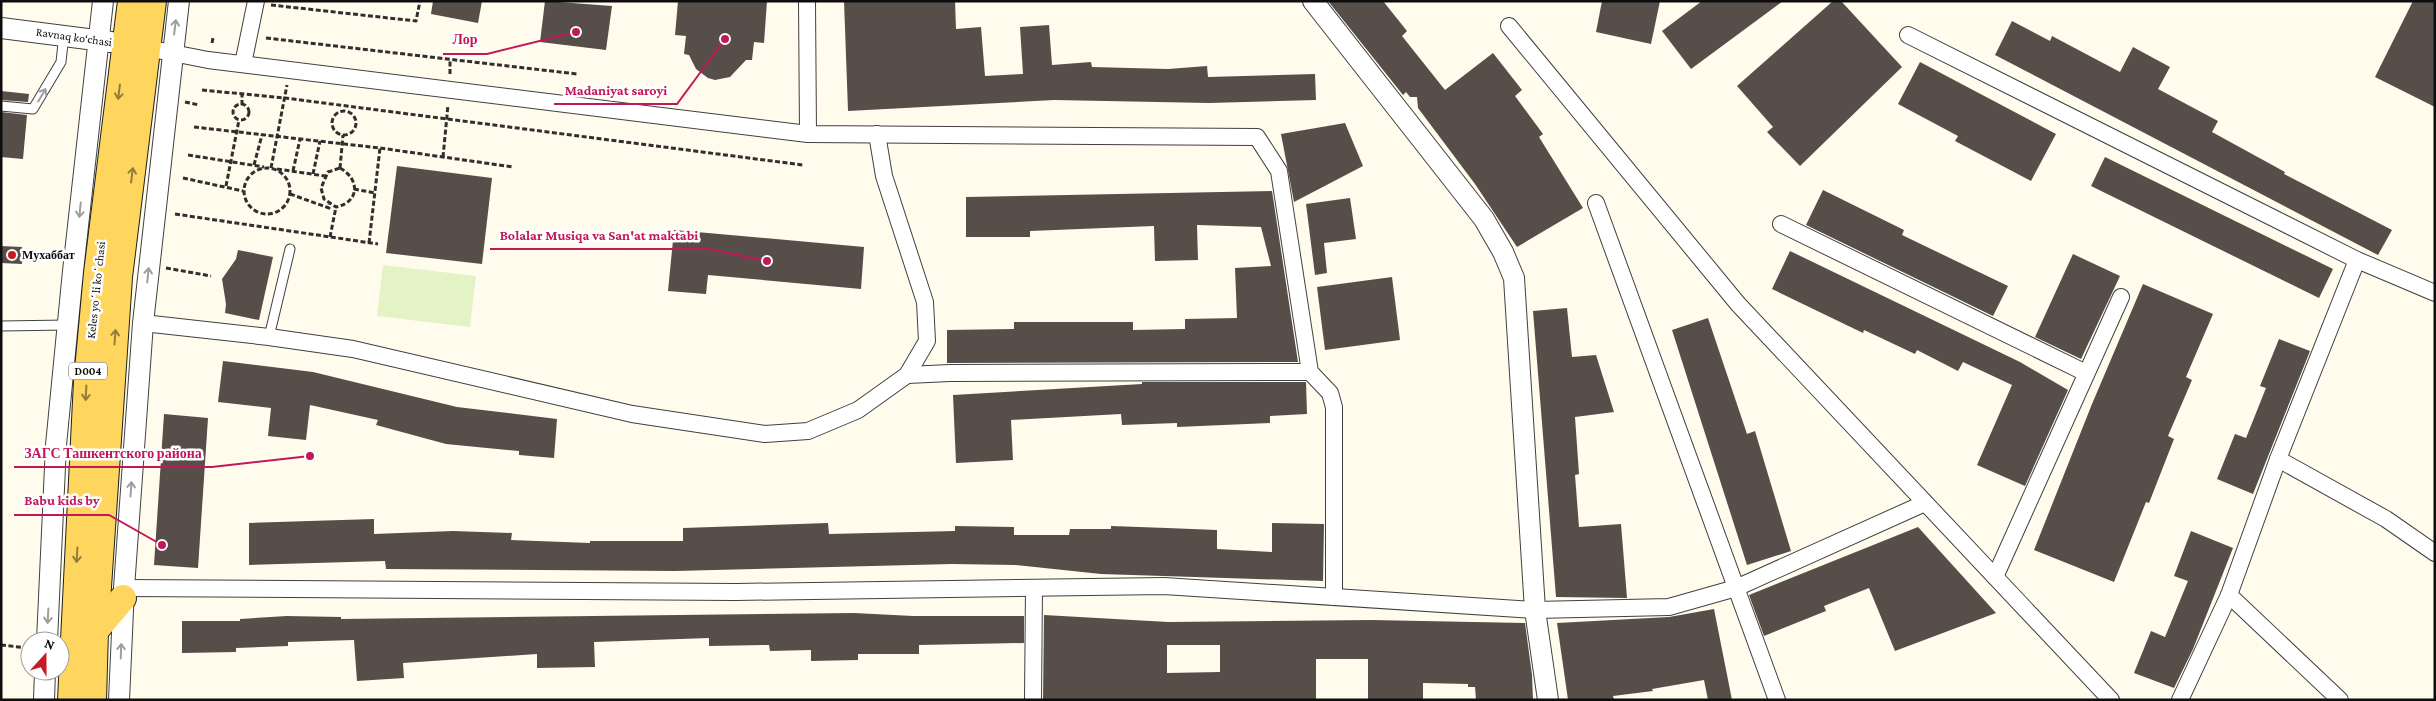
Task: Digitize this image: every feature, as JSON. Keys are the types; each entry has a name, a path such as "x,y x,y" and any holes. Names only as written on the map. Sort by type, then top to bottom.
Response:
{"main road":[{"name":"Keles yoʻli koʻchasi","path":"131,1 136,46"},
{"name":"Keles yoʻli koʻchasi","path":"71,700 76,636 89,362 97,273 136,46 153,1"},
{"path":"76,636 124,593"},
{"name":"Keles yoʻli koʻchasi","path":"76,636 94,700"}],"street":[{"name":"Keles yoʻli koʻchasi","path":"38,631 67,325 103,1"},
{"path":"119,700 124,593 143,323 179,1"},
{"path":"807,1 808,134"},
{"path":"1313,1 1484,219 1503,252 1514,278 1535,610 1548,700"},
{"path":"243,64 256,2"},
{"path":"1509,26 1738,304 2109,699"},
{"name":"Ravnaq ko‘chasi","path":"1,28 64,34 136,46"},
{"path":"1908,35 2357,260 2435,293"},
{"path":"136,46 243,64 808,134 1257,137 1279,170 1310,372 1330,393 1334,407 1334,597"},
{"path":"143,323 269,337 353,350 632,414 765,434 808,431 858,410 908,375 927,341 926,302 884,176 877,134"},
{"path":"1596,203 1777,700"},
{"path":"1782,224 2086,373"},
{"path":"2180,700 2229,595 2278,459 2357,260"},
{"path":"1995,577 2121,297"},
{"path":"908,375 960,373 1310,372"},
{"path":"2278,459 2386,519 2435,553"},
{"path":"124,593 716,592 1164,586 1535,610 1669,606 1736,588 1925,503"},
{"path":"1033,700 1034,588"},
{"path":"2229,595 2340,700"},
{"path":"44,700 45,681"}],"lane":[{"path":"1,106 33,109 61,62 64,34"},
{"path":"269,337 290,249"},
{"path":"1,326 67,325"}],"path":[{"path":"256,2 416,21 420,1"},
{"path":"212,43 213,38"},
{"path":"266,38 577,74"},
{"path":"443,157 450,59"},
{"path":"271,168 289,70"},
{"path":"202,90 284,98 803,165"},
{"path":"242,94 242,105"},
{"path":"178,100 199,105"},
{"path":"246,106 248,114 239,120 233,115 234,107 246,106"},
{"path":"345,106 346,111 354,117 356,122 353,132 343,135 338,133 332,124 336,115 346,111"},
{"path":"226,186 239,120"},
{"path":"194,127 380,148 513,167"},
{"path":"254,165 262,135"},
{"path":"340,168 343,135"},
{"path":"293,171 300,139"},
{"path":"313,174 320,141"},
{"path":"369,243 380,148"},
{"path":"188,155 325,176"},
{"path":"271,168 285,176 290,194 284,206 278,211 262,214 249,206 243,191 249,176 255,171 271,168"},
{"path":"340,168 350,175 354,189 351,199 336,207 329,204 322,195 325,176 333,169 340,168"},
{"path":"183,178 243,191"},
{"path":"354,189 375,193"},
{"path":"290,194 329,208 329,204"},
{"path":"330,237 336,207"},
{"path":"175,214 378,244"},
{"path":"166,268 211,276"},
{"path":"1,645 20,644"}],"green space":[{"path":"383,265 476,276 470,327 377,316"}],"building":[{"path":"433,1 482,1 478,23 431,14"},
{"path":"545,1 612,6 606,50 540,42"},
{"path":"678,1 767,1 764,43 754,42 752,60 746,60 730,77 715,80 708,78 696,69 689,55 684,54 686,36 675,35"},
{"path":"844,1 955,1 956,29 981,27 985,76 1023,74 1020,27 1049,25 1052,65 1091,62 1092,67 1168,69 1207,66 1208,77 1315,74 1316,100 1209,103 1054,100 848,111"},
{"path":"1328,1 1383,1 1407,31 1402,36 1445,90 1493,53 1522,90 1515,96 1543,134 1539,137 1583,208 1517,247 1475,184 1418,108 1417,97 1410,97 1406,92 1403,95"},
{"path":"1602,1 1660,1 1651,44 1596,32"},
{"path":"1702,1 1783,1 1691,69 1662,31"},
{"path":"1833,1 1841,1 1902,67 1800,166 1767,132 1773,127 1737,86"},
{"path":"2413,1 2435,1 2435,107 2375,77"},
{"path":"2012,21 2050,41 2052,36 2120,72 2133,47 2170,67 2158,89 2218,121 2212,132 2285,172 2284,174 2392,230 2378,255 1995,55"},
{"path":"1920,62 2056,134 2031,181 1955,141 1958,136 1898,104"},
{"path":"1,91 29,94 28,102 1,100"},
{"path":"1,112 27,115 23,159 1,157"},
{"path":"1345,123 1363,166 1294,202 1281,134"},
{"path":"2105,157 2333,269 2319,298 2091,186"},
{"path":"397,166 492,178 482,264 386,253"},
{"path":"1823,190 1904,230 1902,235 2008,286 1993,316 1806,225"},
{"path":"1272,191 1298,362 947,363 947,330 1014,329 1014,322 1133,322 1133,330 1185,329 1185,319 1237,318 1235,268 1271,266 1261,227 1197,225 1198,260 1155,261 1154,226 1030,231 1030,237 966,237 966,197"},
{"path":"1350,198 1356,239 1324,243 1327,273 1315,275 1306,204"},
{"path":"674,230 864,247 861,289 708,275 706,294 668,291"},
{"name":"Мухаббат","path":"1,246 22,247 22,264 1,263"},
{"path":"238,250 273,257 259,320 225,313 226,304 222,279 236,259"},
{"path":"1790,251 2020,362 2068,390 2025,486 1977,465 2012,385 1963,362 1958,371 1917,350 1915,354 1864,330 1863,333 1772,289"},
{"path":"2073,254 2120,276 2081,359 2035,337"},
{"path":"1392,277 1400,340 1325,350 1317,287"},
{"path":"2143,284 2213,314 2186,377 2192,380 2168,436 2174,439 2149,503 2146,502 2114,582 2034,550 2092,404"},
{"path":"1567,308 1572,357 1596,355 1614,412 1575,417 1579,474 1575,475 1579,527 1621,524 1627,598 1556,597 1533,311"},
{"path":"1708,318 1747,434 1755,431 1791,551 1747,565 1672,330"},
{"path":"2279,339 2310,351 2253,494 2217,479 2235,434 2246,438 2266,388 2260,386"},
{"path":"223,361 313,372 457,407 557,419 554,458 519,455 519,451 446,444 376,425 378,420 310,405 306,440 268,436 271,408 218,402"},
{"path":"1142,382 1306,382 1307,414 1270,416 1270,423 1177,427 1177,423 1122,425 1121,414 1011,420 1013,460 956,463 953,395 1142,384"},
{"path":"164,414 208,418 198,568 154,565"},
{"path":"374,519 374,534 453,531 512,533 511,540 590,543 590,541 683,541 683,528 828,523 829,534 955,531 955,526 1014,527 1014,535 1069,535 1070,529 1111,529 1111,526 1167,528 1217,530 1217,549 1272,552 1272,523 1324,524 1323,581 1101,574 1015,565 952,564 675,571 386,569 385,561 249,565 249,523"},
{"path":"1918,527 1996,613 1895,651 1869,588 1824,606 1826,611 1764,636 1749,595"},
{"path":"2191,531 2233,548 2193,649 2174,688 2134,673 2151,631 2165,637 2188,581 2174,576"},
{"path":"1714,609 1732,700 1708,700 1704,680 1652,689 1653,691 1613,696 1614,700 1568,700 1557,623 1669,617"},
{"path":"854,613 913,616 1024,616 1024,643 919,645 919,654 858,654 858,660 811,661 811,650 770,651 769,645 709,646 709,638 594,642 595,667 537,668 537,654 403,663 404,678 357,681 354,640 288,642 288,646 236,648 236,652 182,653 182,621 240,621 240,619 287,616 341,617 341,619"},
{"path":"1044,615 1168,622 1371,620 1525,623 1532,675 1533,700 1476,700 1475,687 1468,687 1468,684 1423,683 1423,700 1368,700 1368,659 1316,659 1316,700 1043,700","holes":["1167,645 1220,645 1220,672 1167,673"]}],"place":[{"name":"Лор","path":"576,32"},
{"name":"Madaniyat saroyi","path":"725,39"},
{"name":"Мухаббат","path":"12,255"},
{"name":"Bolalar Musiqa va San'at maktabi","path":"767,261"},
{"name":"ЗАГС Ташкентского района","path":"310,456"},
{"name":"Babu kids by","path":"162,545"}]}
